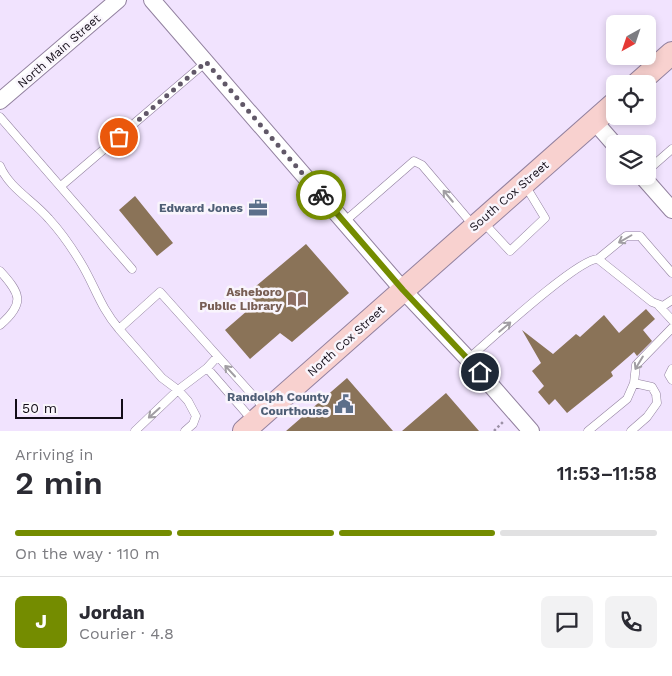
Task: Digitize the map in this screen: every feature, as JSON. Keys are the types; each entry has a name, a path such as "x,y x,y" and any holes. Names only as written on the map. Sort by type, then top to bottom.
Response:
{"main road":[{"path":"647,75 672,53"},
{"name":"South Cox Street","path":"403,290 606,111"},
{"name":"North Cox Street","path":"255,421 403,290"}],"street":[{"name":"North Main Street","path":"0,101 118,0"},
{"path":"152,0 403,290 468,359 531,431"},
{"path":"594,122 606,135"},
{"path":"650,185 672,210"}],"lane":[{"path":"61,186 206,62"},
{"path":"0,117 132,269"},
{"path":"656,163 672,150"},
{"path":"344,222 414,161 422,165 478,224 510,251 545,218 524,183"},
{"path":"0,166 3,173 49,219 82,263 105,312 119,330 162,378 178,390 188,401 196,416 192,424 185,431"},
{"path":"468,359 568,274 593,259 598,259 626,236 635,234 640,236 672,273"},
{"path":"598,259 659,306 672,320"},
{"path":"0,271 16,288 18,296 13,311 0,325"},
{"path":"119,330 160,292 217,357 255,421"},
{"path":"659,306 663,306 672,300"},
{"path":"588,431 627,399 634,383 636,365 672,328"},
{"path":"134,431 178,390 207,368 217,357"},
{"path":"207,368 255,421"},
{"path":"672,369 669,375 672,380"},
{"path":"631,431 653,410 657,403 656,394 652,388 634,383"}],"building":[{"path":"135,196 173,243 157,256 119,210"},
{"name":"Asheboro Public Library","path":"306,244 349,293 292,342 280,333 250,359 225,330 255,304 249,292"},
{"path":"646,309 655,319 643,330 652,341 637,356 634,352 611,372 613,376 567,413 555,399 549,405 538,392 544,386 532,371 541,363 522,330 553,354 576,334 580,337 604,315 619,333"},
{"name":"Randolph County Courthouse","path":"347,378 393,431 286,431"},
{"path":"446,393 479,431 402,431"}],"way so far":[{"path":"119,137 206,62 321,195"}],"place":[{"name":"Edward Jones","path":"258,208"},
{"name":"Asheboro Public Library","path":"297,299"},
{"name":"Randolph County Courthouse","path":"344,404"}],"route":[{"path":"321,195 403,290 480,372"}]}
